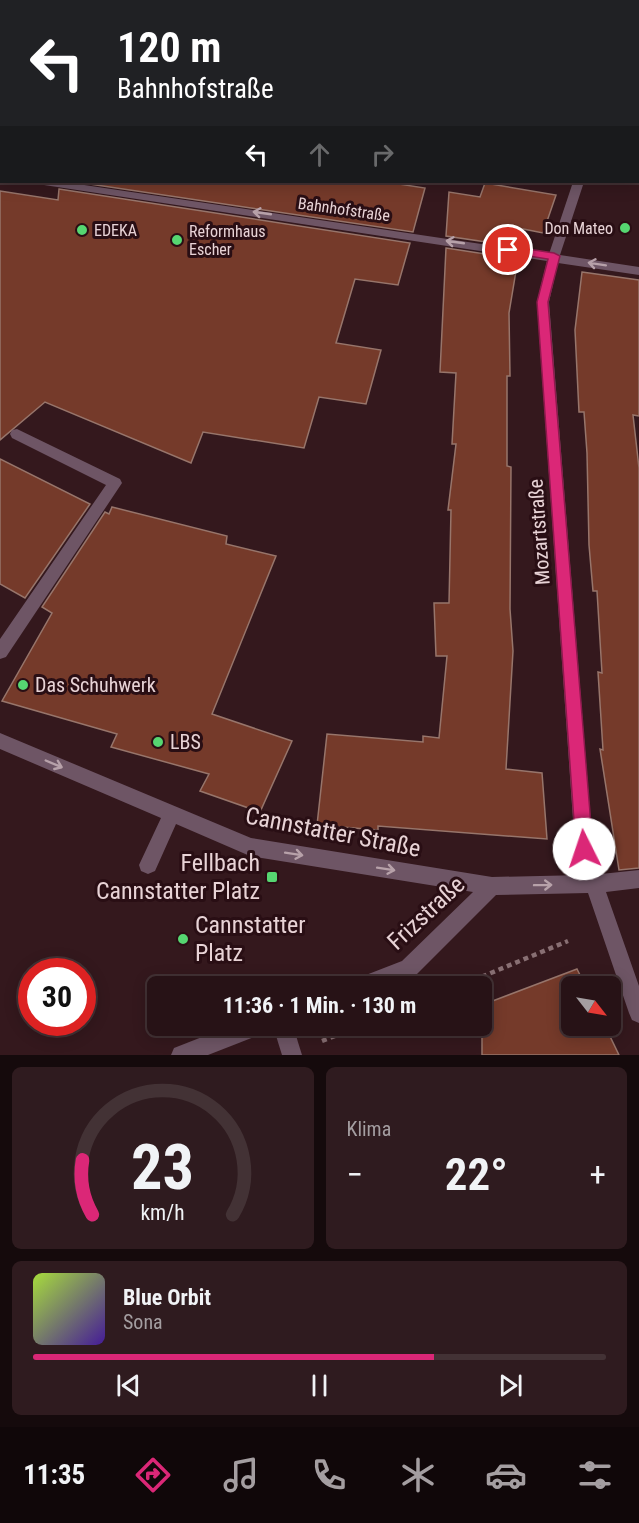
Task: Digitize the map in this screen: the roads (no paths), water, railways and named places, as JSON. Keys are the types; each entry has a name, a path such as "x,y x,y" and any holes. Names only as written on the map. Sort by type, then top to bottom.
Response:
{"street":[{"name":"Bahnhofstraße","path":"51,183 554,256 639,271"},
{"name":"Mozartstraße","path":"579,183 554,256 543,302 584,849 639,1013"},
{"path":"0,652 115,483 16,434"},
{"name":"Cannstatter Straße","path":"0,741 250,848 492,886 595,884 639,879"},
{"path":"148,865 172,814"},
{"name":"Frizstraße","path":"388,976 409,968 492,886"},
{"path":"181,1055 231,1036"},
{"path":"286,1036 292,1055"}],"place":[{"name":"Don Mateo","path":"625,228"},
{"name":"EDEKA","path":"82,230"},
{"name":"Reformhaus Escher","path":"177,240"},
{"name":"Das Schuhwerk","path":"23,685"},
{"name":"LBS","path":"158,742"},
{"name":"Fellbach Cannstatter Platz","path":"272,877"},
{"name":"Cannstatter Platz","path":"183,939"}]}
